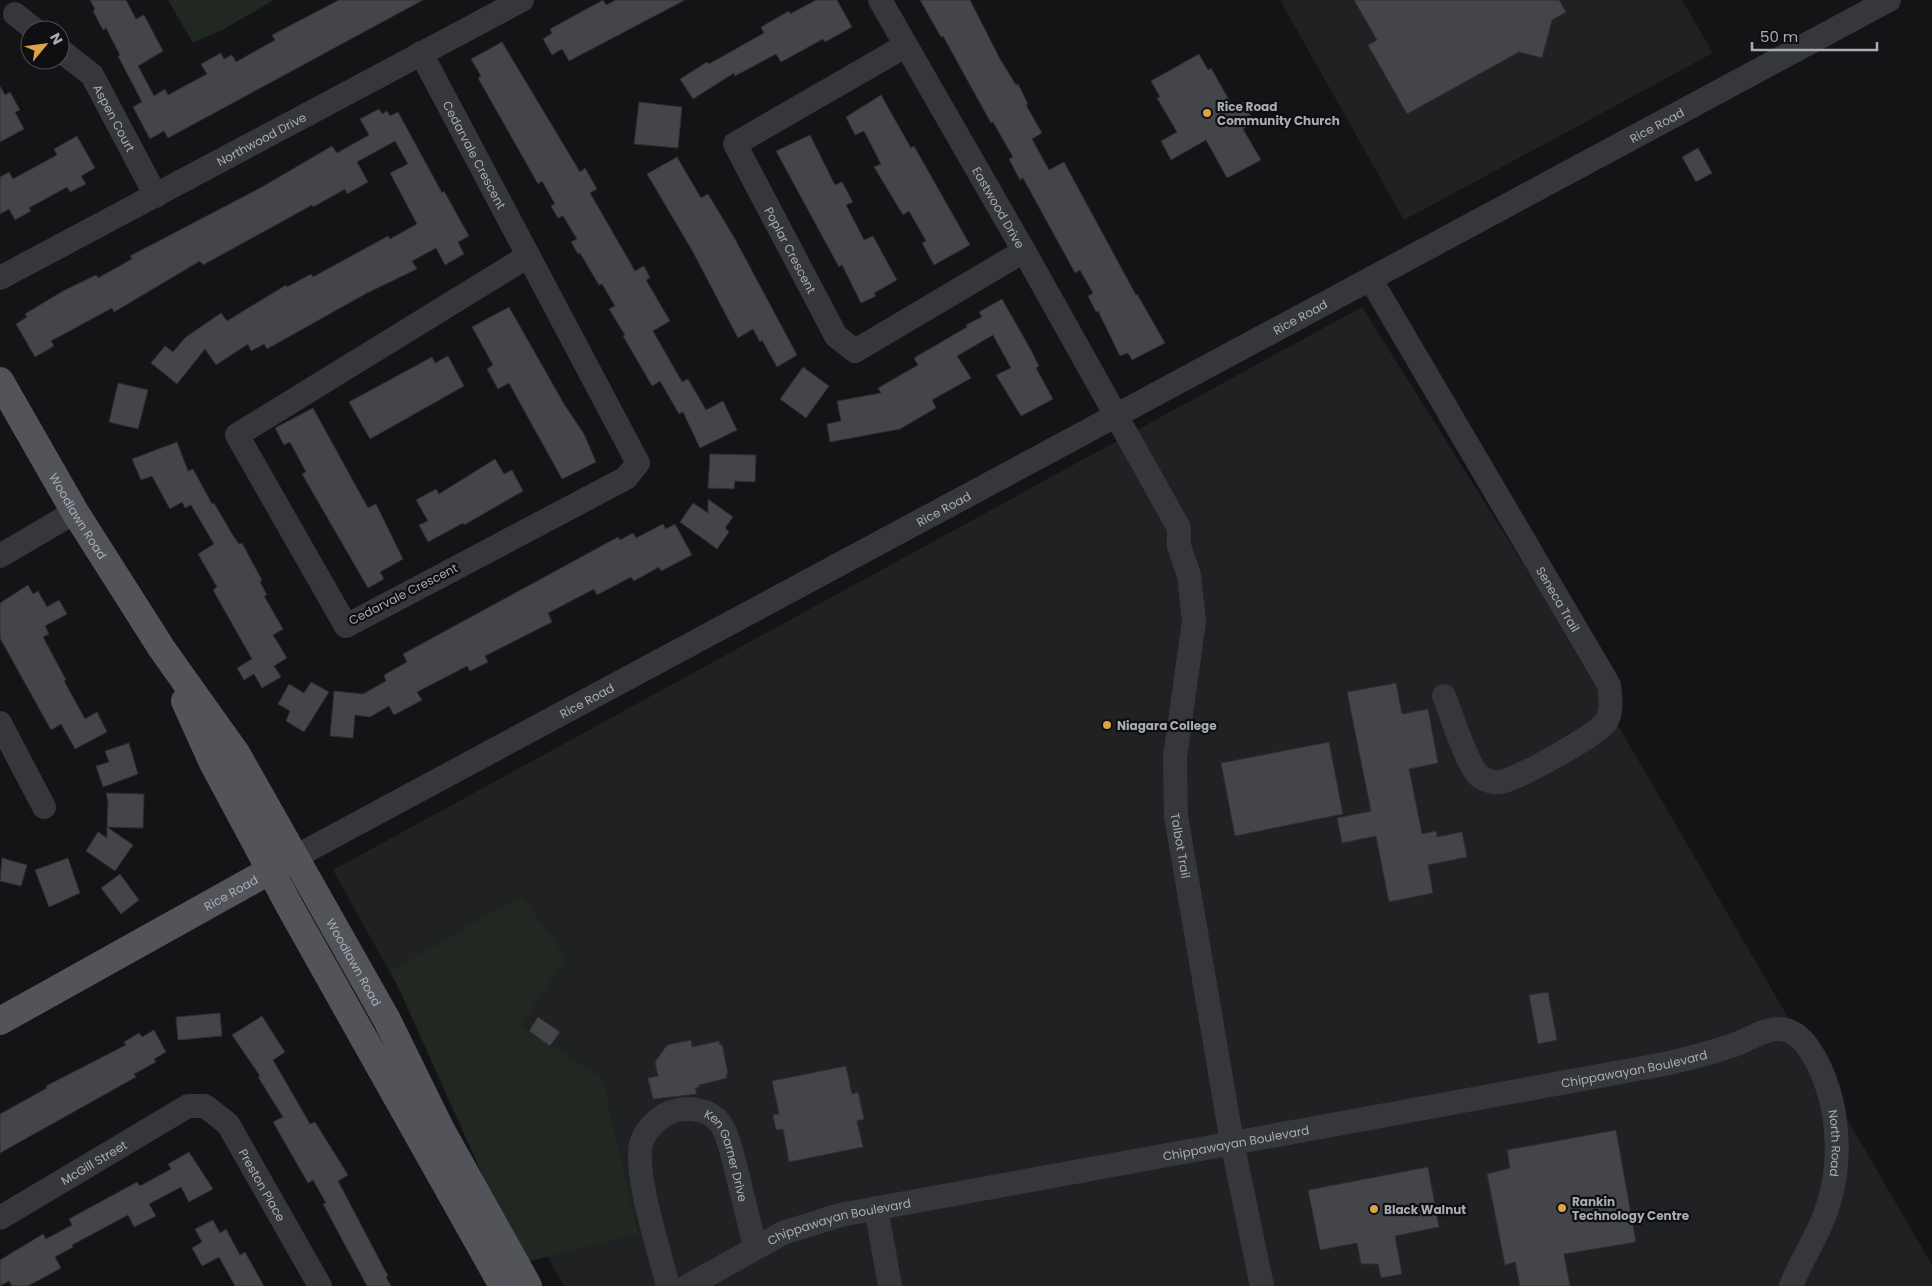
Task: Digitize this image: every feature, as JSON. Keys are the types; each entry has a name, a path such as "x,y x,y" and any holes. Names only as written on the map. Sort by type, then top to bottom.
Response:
{"main road":[{"name":"Woodlawn Road","path":"0,381 75,512 162,649 236,753 387,1020 440,1128 528,1286"},
{"name":"Woodlawn Road","path":"162,649 212,763 503,1286"},
{"name":"Rice Road","path":"0,1021 295,857"}],"street":[{"name":"Northwood Drive","path":"0,278 522,0"},
{"name":"Eastwood Drive","path":"880,0 1116,416"},
{"name":"Rice Road","path":"295,857 1372,280 1889,0"},
{"path":"15,14 22,20"},
{"name":"Poplar Crescent","path":"905,46 735,144 836,336 855,351 1024,251"},
{"name":"Cedarvale Crescent","path":"421,53 638,463 626,478 346,626 237,435 528,256"},
{"name":"Aspen Court","path":"70,58 92,75 156,196"},
{"name":"Seneca Trail","path":"1372,280 1609,685 1612,704 1607,720 1596,733 1503,782 1490,782 1478,775 1470,761 1444,696"},
{"name":"Talbot Trail","path":"1116,416 1179,528 1179,546 1191,590 1193,637 1176,748 1176,816 1232,1142 1262,1286"},
{"path":"0,556 75,512"},
{"path":"0,723 44,807"},
{"name":"Chippawayan Boulevard","path":"688,1286 783,1233 814,1221 1670,1062 1708,1054 1777,1029 1794,1033"},
{"name":"North Road","path":"1791,1286 1827,1208 1835,1177 1837,1144 1834,1112 1825,1080 1811,1050 1794,1033"},
{"name":"McGill Street","path":"0,1218 188,1106"},
{"name":"Preston Place","path":"188,1106 205,1106 228,1124 320,1286"},
{"name":"Ken Garner Drive","path":"668,1286 645,1193 641,1165 642,1144 650,1126 669,1113 688,1107 707,1113 721,1125 730,1148 754,1248"},
{"path":"876,1208 890,1286"}],"shaded area":[{"path":"168,0 274,0 224,29 193,43"},
{"path":"1280,0 1682,0 1713,53 1404,220"},
{"name":"Niagara College","path":"1362,307 1534,581 1932,1265 1932,1286 564,1286 333,870"},
{"path":"521,896 566,957 520,1027 602,1077 638,1234 522,1263 391,971"}],"building":[{"path":"90,0 126,0 136,19 144,15 163,51 138,66 154,96 165,89 168,95 207,74 201,64 221,53 224,59 232,55 236,62 275,40 272,35 339,0 423,0 168,138 164,131 150,139 133,107 142,102 106,28 103,30 93,11 95,9"},
{"path":"603,0 606,5 616,0 685,0 569,61 562,49 552,55 543,39 552,33 550,29"},
{"path":"816,0 837,0 852,27 825,42 823,39 781,62 776,54 735,76 734,73 693,99 680,79 707,62 709,64 764,33 761,27 789,11 790,14"},
{"path":"920,0 970,0 1000,59 1016,85 1018,84 1028,104 1026,105 1042,133 1032,139 1049,170 1064,162 1136,295 1165,343 1132,360 1128,353 1120,356 1098,311 1096,312 1088,296 1093,293 1080,270 1075,273 1023,178 1020,180 1009,159 1013,157 993,122 991,123 943,36 941,37"},
{"path":"1354,0 1559,0 1566,12 1552,20 1542,58 1519,52 1407,114 1368,45 1377,40"},
{"path":"502,42 580,172 585,168 597,189 590,193 635,271 644,266 650,278 646,280 670,321 653,331 682,382 688,379 706,410 723,401 737,430 700,448 683,412 679,414 660,381 652,386 609,309 615,306 602,284 599,285 580,253 578,254 571,242 577,239 563,216 558,218 551,206 555,204 542,181 538,184 478,78 481,76 471,59"},
{"name":"Rice Road Community Church","path":"1199,54 1208,70 1211,68 1233,107 1243,102 1254,122 1243,129 1261,160 1227,178 1206,140 1171,160 1161,141 1177,132 1157,98 1160,97 1151,81"},
{"path":"0,86 5,95 10,92 20,110 15,112 24,129 0,142"},
{"path":"881,95 911,148 914,146 970,245 934,265 922,243 926,241 909,211 903,215 874,167 881,164 864,131 855,135 846,117"},
{"path":"639,102 682,107 678,148 634,144"},
{"path":"379,109 382,114 387,111 390,116 398,112 442,193 444,191 469,236 458,242 464,254 445,265 436,248 412,261 417,269 367,293 267,349 264,344 251,351 248,344 216,365 205,349 177,384 151,363 165,346 173,352 186,337 221,313 227,321 286,285 287,287 311,274 313,277 388,236 390,239 417,224 390,173 408,164 395,141 357,162 368,182 347,194 345,189 313,207 312,205 203,265 200,261 114,312 112,308 51,341 54,346 35,357 16,324 27,317 25,314 63,291 96,275 98,278 132,259 130,256 262,187 332,146 337,153 369,135 360,119"},
{"path":"810,135 835,185 842,182 853,202 846,205 864,240 873,236 897,280 874,293 876,296 861,303 842,265 839,267 776,151"},
{"path":"77,136 95,168 81,176 86,184 70,192 67,187 29,208 31,211 15,220 9,209 0,214 0,177 9,172 13,179 57,155 54,149"},
{"path":"1698,148 1712,173 1696,182 1682,157"},
{"path":"677,157 701,198 708,194 735,239 797,355 777,367 762,340 760,342 753,329 738,338 693,252 647,174"},
{"path":"1002,299 1032,352 1039,366 1036,368 1053,399 1021,416 996,375 1011,368 993,335 957,356 971,378 932,400 936,408 900,429 830,442 827,424 841,421 837,401 881,393 878,388 918,365 914,358 982,317 979,312"},
{"path":"509,307 564,404 584,434 596,462 562,479 509,383 498,389 487,369 493,365 472,327"},
{"path":"448,356 464,386 370,439 349,402 432,357 435,363"},
{"path":"803,367 829,386 806,418 780,399"},
{"path":"118,383 148,390 138,429 109,422"},
{"path":"313,408 368,508 376,504 403,559 380,572 384,579 368,588 302,474 306,472 290,442 284,445 275,428"},
{"path":"177,442 188,471 193,469 212,504 214,503 239,544 242,543 262,580 260,582 267,595 264,596 283,629 273,635 287,658 274,666 281,677 262,688 254,674 244,680 237,668 252,659 213,590 217,587 198,554 214,544 191,505 185,508 182,502 170,509 152,476 141,480 132,459"},
{"path":"710,454 756,455 755,482 735,481 734,489 708,488"},
{"path":"495,459 504,474 512,470 523,491 464,525 463,523 428,542 419,525 428,521 416,500 436,489 439,494"},
{"path":"708,499 733,517 725,528 729,532 717,549 680,522 693,503 708,513"},
{"path":"663,524 666,529 675,524 692,555 661,571 659,567 634,581 631,577 597,595 594,589 548,613 552,622 485,656 488,662 470,671 467,666 417,692 422,700 394,715 389,706 370,717 355,715 353,738 330,736 334,691 363,694 386,681 384,675 407,662 403,654 618,537 620,540 633,533 636,538"},
{"path":"28,585 33,594 38,591 47,607 59,600 67,614 45,626 49,634 43,637 85,719 97,712 107,732 75,749 61,724 51,730 0,638 0,603"},
{"path":"311,682 329,692 304,732 286,721 290,711 278,704 289,684 304,693"},
{"path":"1396,683 1402,714 1428,709 1438,763 1409,769 1422,834 1436,831 1437,837 1462,832 1467,857 1428,865 1433,893 1389,902 1376,836 1342,843 1337,818 1371,811 1347,692"},
{"path":"1329,742 1343,814 1235,836 1221,763"},
{"path":"129,743 138,774 103,787 96,766 109,762 105,751"},
{"path":"106,793 144,794 143,828 107,827 108,801"},
{"path":"107,827 133,845 115,871 86,851 98,832 107,838"},
{"path":"2,858 27,865 21,886 0,881"},
{"path":"68,858 80,893 49,907 35,870"},
{"path":"120,874 139,900 121,914 101,888"},
{"path":"1548,992 1557,1040 1538,1044 1529,995"},
{"path":"220,1013 222,1036 178,1040 176,1017"},
{"path":"262,1016 285,1052 273,1060 310,1124 315,1122 348,1175 338,1181 388,1276 386,1277 391,1286 367,1286 323,1204 326,1203 313,1180 308,1183 273,1122 283,1117 258,1077 260,1076 232,1035"},
{"path":"538,1017 560,1032 550,1046 529,1031"},
{"path":"154,1030 166,1052 154,1059 156,1062 134,1074 136,1077 0,1153 0,1114 47,1088 46,1086 126,1045 124,1042 139,1033 142,1037"},
{"path":"691,1040 692,1047 719,1041 720,1045 722,1044 728,1074 726,1074 727,1078 699,1085 700,1087 695,1088 697,1094 653,1099 648,1078 658,1076 655,1062 667,1045"},
{"path":"846,1066 852,1094 858,1092 864,1119 857,1121 863,1147 789,1162 783,1129 776,1130 773,1115 779,1114 772,1081"},
{"name":"Rankin Technology Centre","path":"1616,1130 1636,1242 1564,1254 1570,1286 1520,1286 1515,1262 1505,1265 1487,1174 1510,1168 1507,1150"},
{"path":"189,1152 213,1189 189,1202 181,1187 149,1204 156,1216 134,1227 128,1215 72,1245 73,1247 55,1257 61,1268 43,1278 28,1286 12,1286 9,1281 0,1286 0,1260 43,1234 46,1239 72,1225 69,1219 137,1182 140,1186 171,1169 168,1164"},
{"name":"Black Walnut","path":"1428,1167 1439,1227 1395,1236 1402,1274 1381,1278 1378,1264 1361,1264 1357,1243 1320,1250 1308,1190"},
{"path":"213,1220 220,1233 226,1229 240,1255 245,1252 264,1286 235,1286 219,1257 202,1266 192,1248 202,1242 195,1229"}],"place":[{"name":"Rice Road Community Church","path":"1207,113"},
{"name":"Niagara College","path":"1107,725"},
{"name":"Rankin Technology Centre","path":"1562,1208"},
{"name":"Black Walnut","path":"1374,1209"}]}
